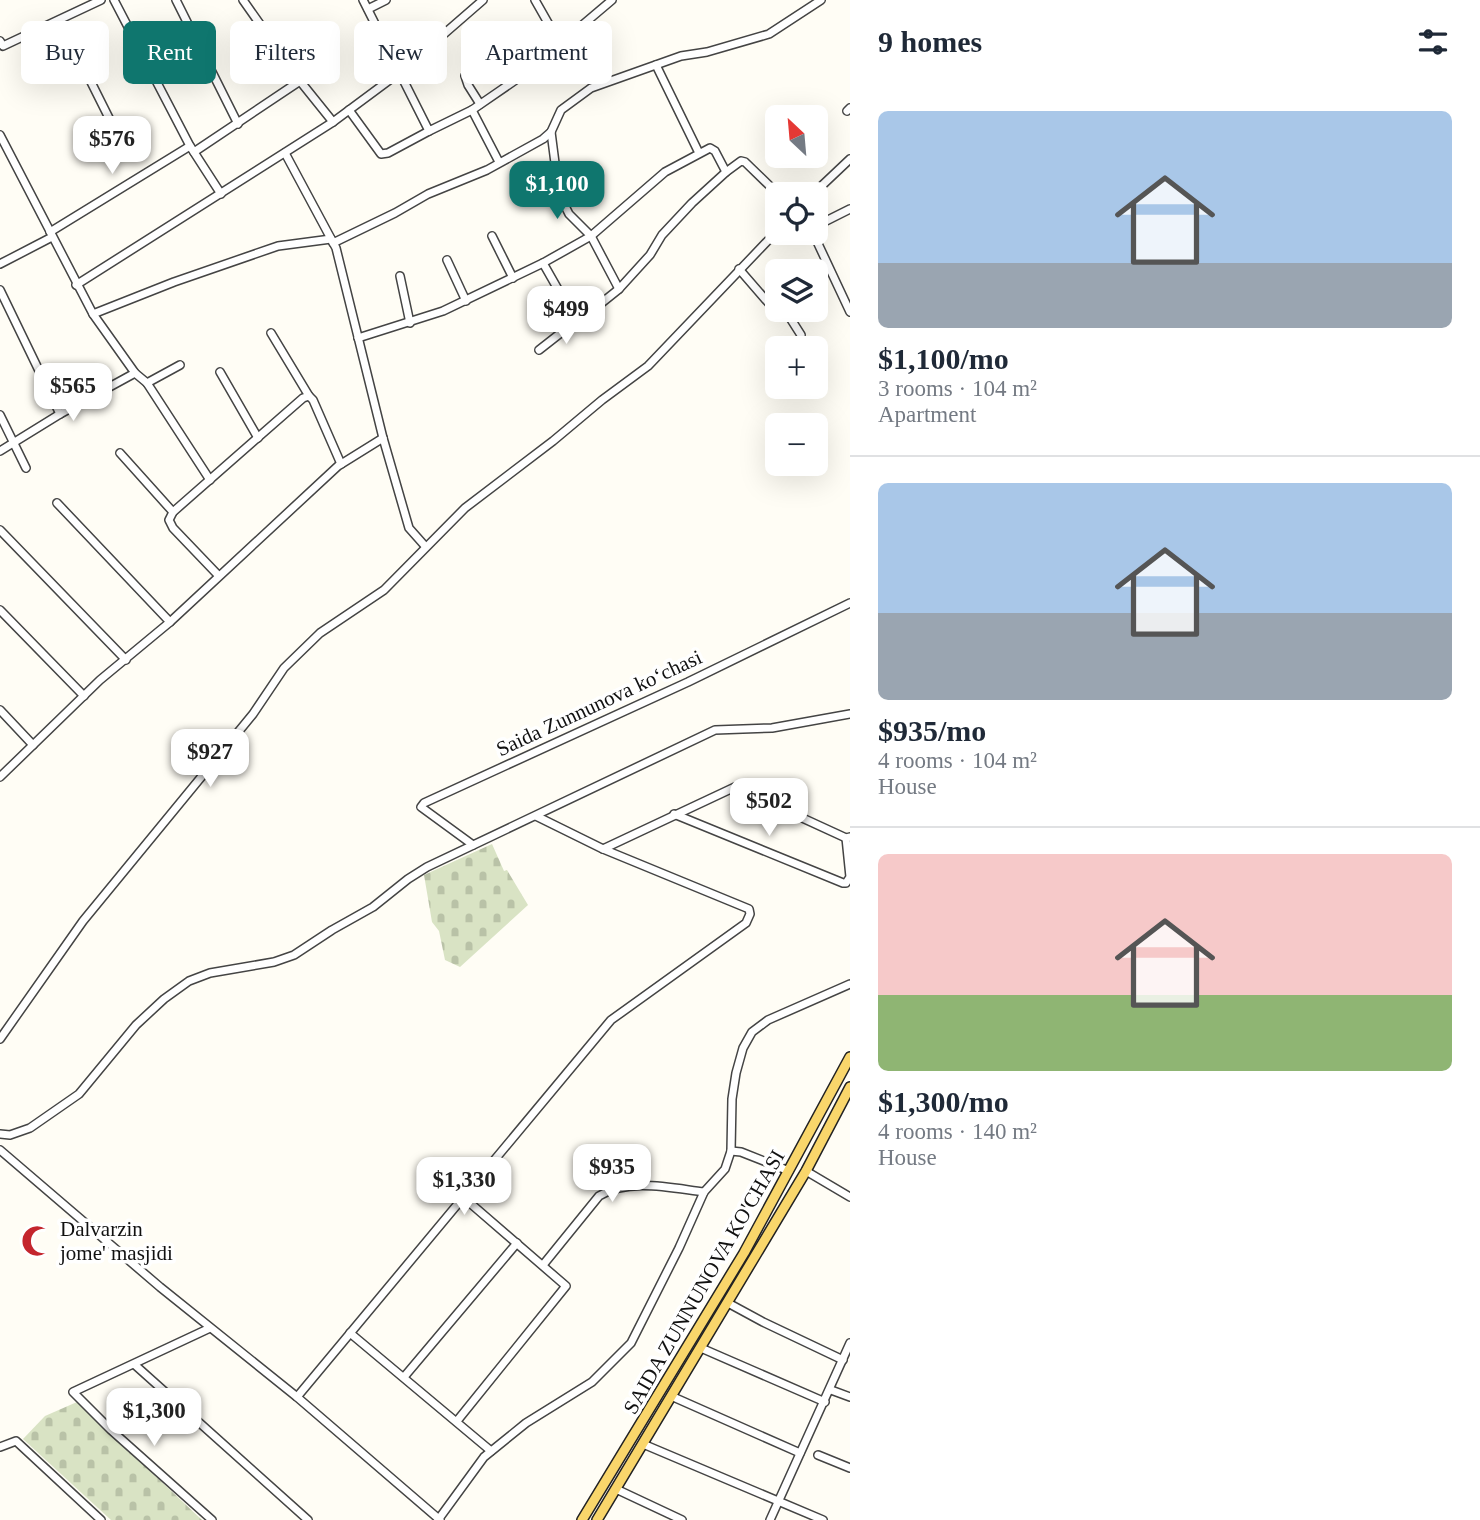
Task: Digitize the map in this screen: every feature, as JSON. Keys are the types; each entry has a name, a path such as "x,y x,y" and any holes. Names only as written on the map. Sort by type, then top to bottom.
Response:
{"main road":[{"name":"SAIDA ZUNNUNOVA KO'CHASI","path":"582,1520 744,1253 850,1057"},
{"name":"SAIDA ZUNNUNOVA KO'CHASI","path":"597,1520 806,1171 850,1087"}],"street":[{"path":"0,41 3,46 101,0"},
{"path":"114,0 192,149 221,194"},
{"path":"176,0 238,124"},
{"path":"243,0 258,21"},
{"path":"363,0 374,21"},
{"path":"368,9 386,0"},
{"path":"447,31 483,0"},
{"path":"535,0 546,21"},
{"path":"587,21 612,0"},
{"path":"93,314 278,246 332,241 403,209 428,194 468,179 543,139 551,132 561,110 591,88 656,65 769,34 821,0"},
{"path":"60,20 123,146"},
{"path":"656,65 699,153"},
{"path":"0,264 238,124 296,84"},
{"path":"302,84 333,122"},
{"path":"76,285 333,122 384,84"},
{"path":"405,84 429,131"},
{"path":"468,84 480,104"},
{"path":"349,110 381,154 388,153 472,110 509,84"},
{"path":"472,110 499,162"},
{"path":"551,132 559,194 569,214 592,236 619,289"},
{"path":"0,135 93,314 135,373 147,383 209,480"},
{"path":"358,338 410,323 466,301 543,263 592,236 665,172 710,148 715,151 726,172"},
{"path":"285,153 332,241 409,528 425,547"},
{"path":"826,182 850,159"},
{"path":"594,309 619,289 650,255 662,235 726,172 743,161 765,182"},
{"path":"828,220 850,209"},
{"path":"492,236 513,278"},
{"path":"0,1039 83,921 253,714 284,668 320,633 384,590 466,508 648,366 765,243"},
{"path":"819,245 850,312"},
{"path":"447,260 466,301"},
{"path":"539,350 576,321 543,263"},
{"path":"739,269 765,299"},
{"path":"400,276 410,323"},
{"path":"0,290 60,414"},
{"path":"793,322 801,335"},
{"path":"271,333 313,400 341,464"},
{"path":"147,383 180,365"},
{"path":"220,372 258,438"},
{"path":"0,451 135,373"},
{"path":"218,575 173,528 169,520 173,512 303,398 309,396"},
{"path":"0,415 26,468"},
{"path":"0,777 84,696 170,622 341,464 383,438"},
{"path":"120,453 173,512"},
{"path":"57,503 170,622"},
{"path":"0,530 126,660"},
{"name":"Saida Zunnunova koʻchasi","path":"473,845 421,807 424,803 688,682 850,603"},
{"path":"0,610 84,696"},
{"path":"0,710 33,745"},
{"path":"0,1134 10,1135 30,1128 79,1094 136,1025 164,999 189,981 210,973 274,962 294,955 373,908 408,878 715,730 772,728 850,714"},
{"path":"603,849 674,814 735,787 848,837 849,877 846,883 843,883 674,814"},
{"path":"297,1397 611,1020 667,982 749,919 749,909 603,849 536,816"},
{"path":"0,1150 209,1328 297,1397 439,1520 484,1457 526,1423 592,1382 631,1343 704,1192 725,1169 731,1151 734,1086 743,1048 752,1032 768,1020 850,984"},
{"path":"731,1151 741,1152 789,1171"},
{"path":"806,1171 850,1196"},
{"path":"543,1265 599,1196 608,1190 660,1186 704,1192"},
{"path":"457,1421 566,1286 463,1197"},
{"path":"404,1377 517,1243"},
{"path":"728,1303 843,1360"},
{"path":"209,1328 73,1392 212,1520"},
{"path":"350,1333 491,1451"},
{"path":"770,1520 850,1343"},
{"path":"701,1348 825,1402"},
{"path":"135,1365 308,1520"},
{"path":"831,1390 850,1397"},
{"path":"671,1396 800,1452"},
{"path":"0,1447 16,1441 101,1520"},
{"path":"643,1444 823,1520"},
{"path":"818,1455 850,1468"},
{"path":"615,1489 682,1520"}],"green space":[{"path":"492,844 504,871 507,870 528,905 460,967 445,960 439,931 432,922 424,875"},
{"path":"77,1402 202,1520 111,1520 23,1439 45,1416"}],"place":[{"name":"Dalvarzin jome' masjidi","path":"37,1241"}]}
